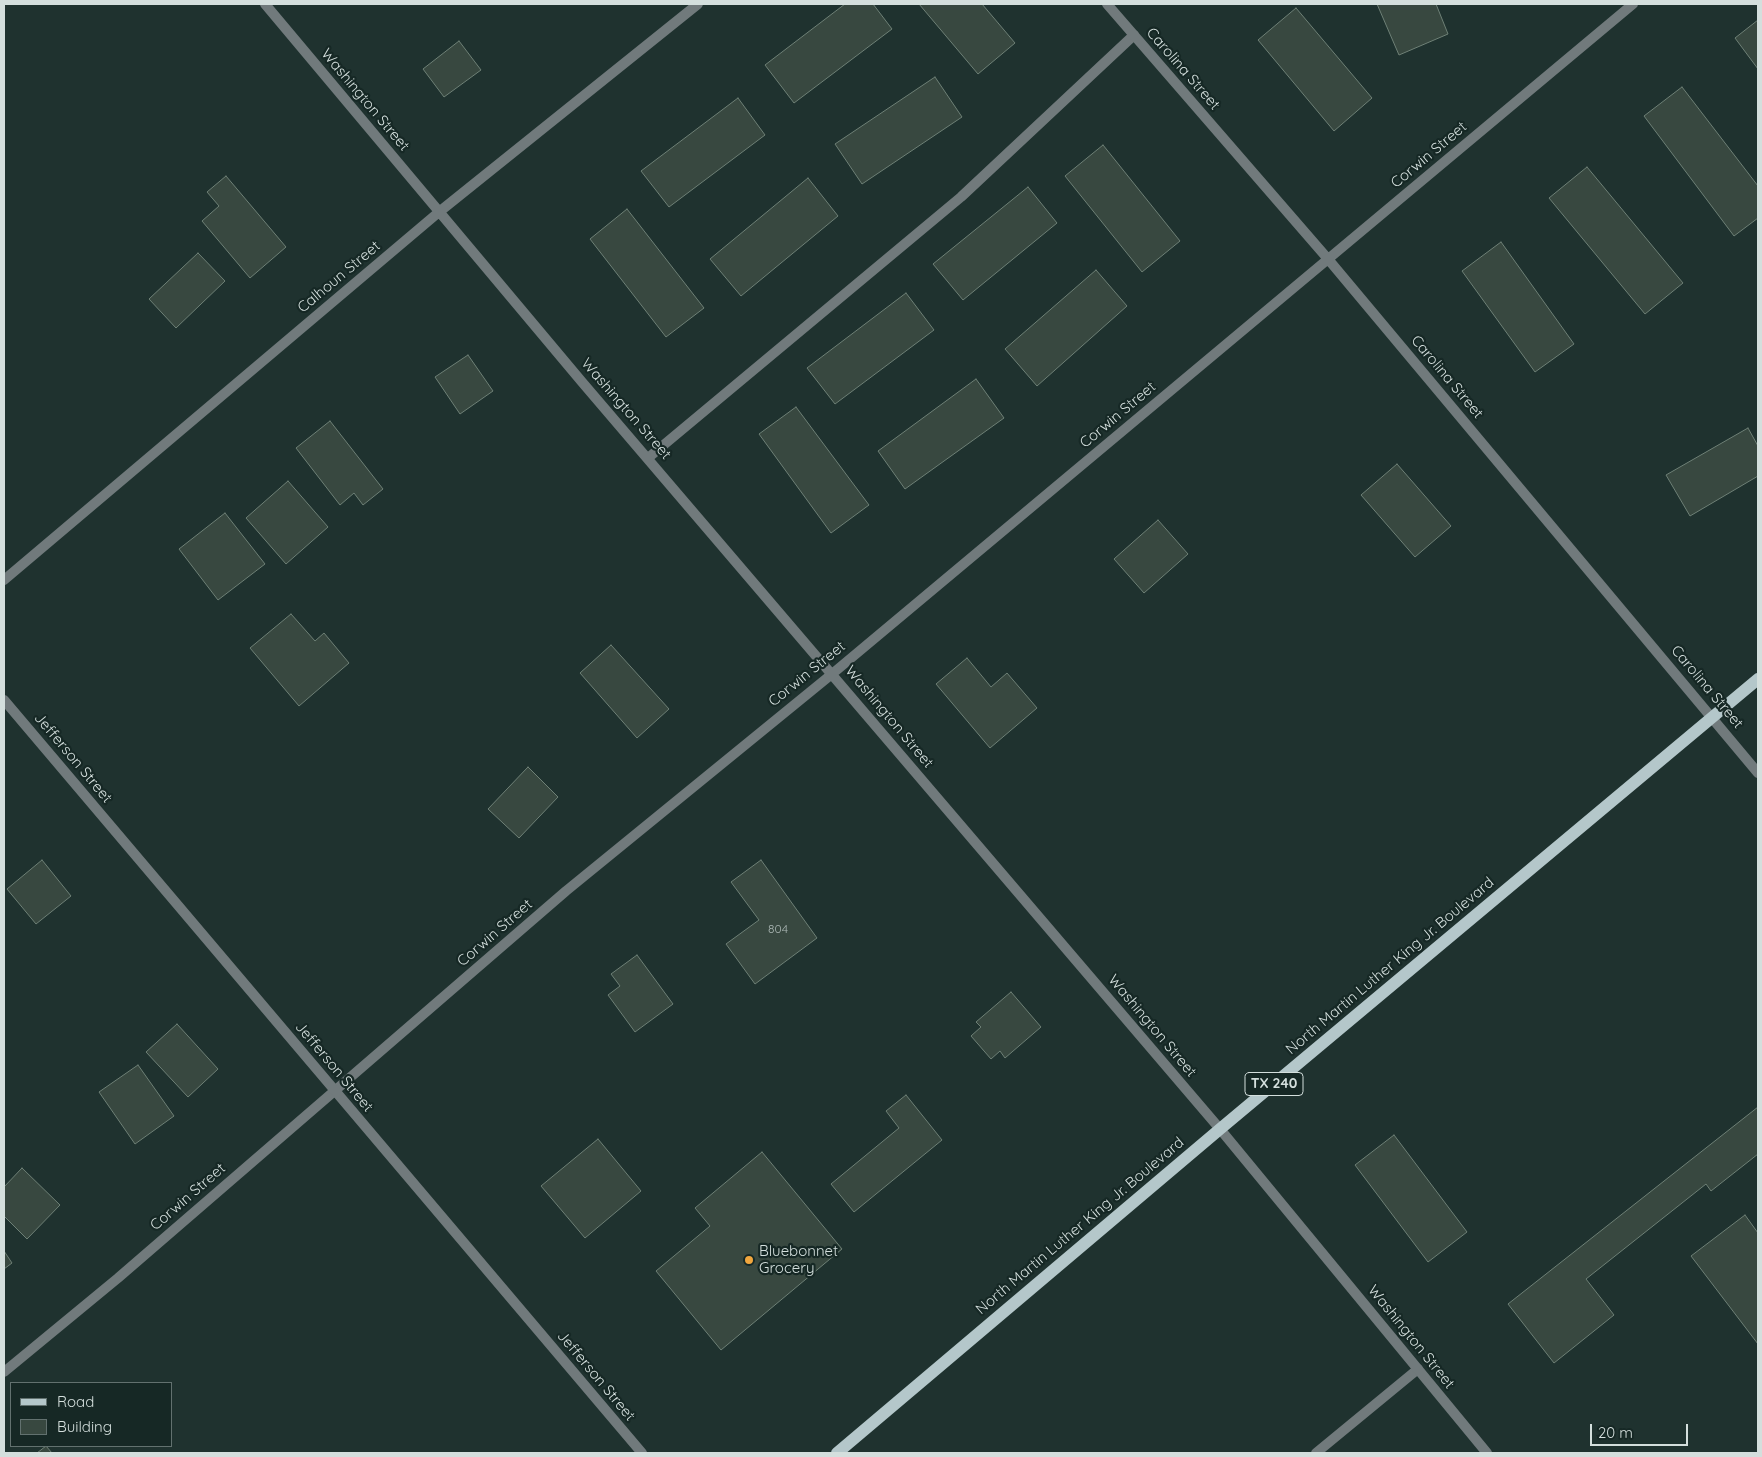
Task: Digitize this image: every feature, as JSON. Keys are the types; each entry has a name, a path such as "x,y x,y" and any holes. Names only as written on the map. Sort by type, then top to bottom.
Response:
{"main road":[{"name":"North Martin Luther King Jr. Boulevard","path":"838,1453 1220,1129 1758,679"}],"street":[{"name":"Washington Street","path":"265,4 439,212 1220,1129 1487,1453"},
{"name":"Calhoun Street","path":"4,580 439,212 698,4"},
{"name":"Carolina Street","path":"1107,4 1328,259 1758,773"},
{"name":"Corwin Street","path":"4,1372 110,1284 566,891 832,674 1633,4"},
{"path":"648,458 961,196 1028,136 1134,35"},
{"name":"Jefferson Street","path":"4,700 642,1453"},
{"path":"1316,1453 1418,1369"}],"building":[{"path":"845,4 873,4 892,29 794,103 765,65"},
{"path":"919,4 982,4 1015,43 978,74"},
{"path":"1377,4 1436,4 1448,34 1399,55"},
{"path":"1296,8 1372,98 1334,131 1258,40"},
{"path":"1758,20 1758,69 1735,38"},
{"path":"459,41 481,70 444,97 423,69"},
{"path":"935,77 962,117 862,184 835,144"},
{"path":"1682,87 1758,186 1758,218 1734,236 1644,116"},
{"path":"738,98 765,135 669,207 641,171"},
{"path":"1103,145 1180,241 1142,272 1065,176"},
{"path":"1587,167 1683,283 1645,314 1549,198"},
{"path":"226,176 286,247 250,278 202,221 219,206 207,192"},
{"path":"808,178 838,216 741,296 710,259"},
{"path":"1028,187 1057,223 963,300 933,264"},
{"path":"627,209 704,308 666,337 590,239"},
{"path":"1501,242 1574,344 1535,372 1462,271"},
{"path":"198,253 225,281 176,328 149,299"},
{"path":"1096,270 1127,306 1037,386 1005,349"},
{"path":"906,293 934,330 835,404 807,368"},
{"path":"468,355 493,391 460,414 435,377"},
{"path":"976,379 1004,418 905,489 878,451"},
{"path":"796,407 869,505 831,533 759,434"},
{"path":"330,421 383,489 363,505 354,493 340,505 296,448"},
{"path":"1748,428 1758,446 1758,476 1690,516 1666,475"},
{"path":"1397,464 1451,526 1415,557 1361,495"},
{"path":"288,481 328,527 286,564 246,518"},
{"path":"225,513 265,564 218,600 179,549"},
{"path":"1158,520 1188,554 1144,593 1114,559"},
{"path":"291,614 315,641 324,633 349,663 299,706 250,648"},
{"path":"611,645 669,709 637,738 580,673"},
{"path":"967,658 991,687 1007,673 1037,708 990,748 936,684"},
{"path":"528,767 558,797 519,838 488,809"},
{"path":"42,860 71,896 36,924 7,889"},
{"path":"761,860 817,938 755,984 726,944 759,920 731,882"},
{"path":"637,955 673,1004 635,1032 608,995 620,986 611,974"},
{"path":"1011,992 1041,1027 1005,1058 1000,1051 991,1059 971,1036 981,1027 976,1022"},
{"path":"177,1024 218,1069 188,1097 146,1052"},
{"path":"138,1065 174,1116 135,1144 99,1092"},
{"path":"906,1095 942,1140 854,1212 831,1184 899,1128 886,1111"},
{"path":"1758,1107 1758,1154 1711,1191 1706,1184 1586,1279 1614,1315 1554,1363 1508,1304"},
{"path":"1394,1135 1467,1232 1428,1262 1355,1165"},
{"path":"598,1139 641,1191 585,1238 541,1186"},
{"name":"Bluebonnet Grocery","path":"762,1152 842,1249 721,1350 656,1271 710,1226 695,1208"},
{"path":"22,1168 60,1205 27,1239 4,1216 4,1187"},
{"path":"1745,1215 1758,1233 1758,1344 1691,1256"},
{"path":"4,1251 12,1263 4,1269"},
{"path":"47,1447 52,1453 37,1453"}],"place":[{"name":"Bluebonnet Grocery","path":"749,1260"}]}
